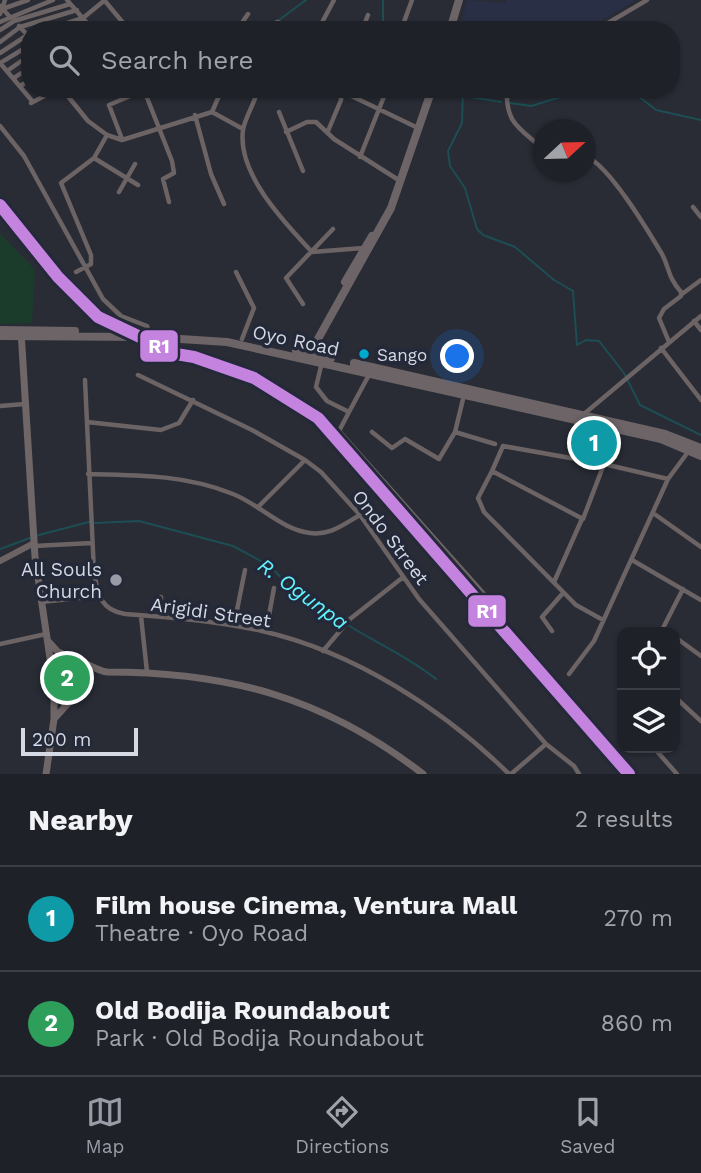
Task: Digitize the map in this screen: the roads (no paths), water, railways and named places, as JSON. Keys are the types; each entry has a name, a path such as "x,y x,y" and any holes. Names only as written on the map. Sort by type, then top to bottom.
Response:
{"main road":[{"path":"450,21 456,0"},
{"path":"306,354 391,208 425,98"},
{"path":"306,354 317,342 374,231 417,128"},
{"name":"Oyo Road","path":"0,330 21,333 242,339 464,394 476,394 582,415 665,434 697,445"},
{"path":"21,333 35,557 51,665 47,679 54,693 54,719 46,774"},
{"name":"Oyo Road","path":"0,336 21,333"},
{"name":"Oyo Road","path":"151,335 228,342 306,354"},
{"path":"317,342 324,359"},
{"name":"Oyo Road","path":"324,359 661,439 697,445"},
{"name":"Oyo Road","path":"697,445 701,456"},
{"path":"47,637 58,653 93,670 220,679 261,689 346,724 423,774"},
{"path":"51,665 59,659 76,660 86,670 86,685"},
{"path":"54,719 92,678 107,672"},
{"path":"54,693 63,698 74,697"}],"street":[{"path":"1,10 5,0"},
{"path":"1,10 25,0"},
{"path":"0,22 53,0"},
{"path":"74,21 83,18 105,0 122,21"},
{"path":"323,21 334,0"},
{"path":"404,21 412,0"},
{"path":"611,21 647,0"},
{"path":"0,30 15,21 68,2 85,21"},
{"path":"0,42 20,27 1,10"},
{"path":"40,21 77,10"},
{"path":"243,21 248,14"},
{"path":"366,21 368,15"},
{"path":"0,53 21,41"},
{"path":"20,86 0,63 21,50"},
{"path":"7,71 21,61"},
{"path":"14,78 21,73"},
{"path":"67,98 78,113 107,135 122,140 195,115 212,112 243,129"},
{"path":"122,140 108,105 125,98"},
{"path":"148,98 174,173 163,179 169,201"},
{"path":"212,112 218,98"},
{"path":"255,98 243,129 246,152 258,188 312,252"},
{"path":"328,131 341,98"},
{"path":"356,98 417,128"},
{"path":"360,157 384,98"},
{"path":"506,98 506,105 514,122 533,140"},
{"path":"279,112 303,171"},
{"path":"195,115 211,174 224,204"},
{"path":"286,132 312,121 360,157 397,179"},
{"path":"0,125 24,156 108,306 121,316 147,326 151,335"},
{"path":"76,272 92,261 89,247 61,183 94,158 107,135"},
{"path":"94,158 138,185"},
{"path":"596,162 640,215 663,256 666,272 682,295"},
{"path":"119,192 135,164"},
{"path":"693,207 701,217"},
{"path":"303,304 286,278 333,229"},
{"path":"312,252 363,248"},
{"path":"236,272 254,308 242,339"},
{"path":"669,342 659,318 664,309 701,280"},
{"path":"582,415 701,316"},
{"path":"694,321 701,330"},
{"path":"662,348 701,400"},
{"path":"324,359 316,387 327,401 349,412"},
{"path":"370,372 339,431 493,604"},
{"name":"Ondo Street","path":"138,374 305,460 360,515 402,578 546,744 574,766 579,774"},
{"path":"41,602 99,596 90,517 85,380"},
{"path":"372,432 392,448 405,439 437,459 455,432 464,394"},
{"path":"87,422 161,430 178,423 193,400"},
{"path":"0,407 25,404"},
{"path":"455,432 495,444"},
{"path":"569,674 594,641 668,479 697,445"},
{"path":"603,620 576,605 516,547 479,505 480,492 503,446 604,464 668,479"},
{"path":"259,506 305,460"},
{"path":"554,582 583,519 604,464"},
{"path":"492,471 583,519"},
{"path":"88,474 174,478 232,494 259,506 285,524 307,533 326,533 360,515"},
{"path":"653,513 701,547"},
{"path":"0,561 17,553 34,540 92,543"},
{"path":"17,553 35,557"},
{"path":"632,560 701,600"},
{"path":"234,625 245,570"},
{"path":"323,651 350,619 402,578"},
{"path":"266,632 274,588"},
{"path":"663,627 683,589"},
{"path":"552,631 542,617 563,593"},
{"name":"Arigidi Street","path":"99,596 108,609 117,613 234,625 266,632 323,651 368,672 452,723 510,774"},
{"path":"161,617 162,597"},
{"path":"141,615 147,672"},
{"path":"0,644 47,637"},
{"path":"680,641 701,656"},
{"path":"680,701 701,720"},
{"path":"510,774 546,744"},
{"path":"658,753 677,774"}],"waterway":[{"path":"276,21 306,0"},
{"path":"383,0 383,21"},
{"path":"463,98 462,123 448,151 450,166 465,188 477,229 483,235 515,247 554,280 573,291 577,345 586,340 599,341 624,373 640,405 701,435"},
{"path":"476,98 501,102"},
{"path":"510,103 531,106 557,98"},
{"path":"641,98 656,110 701,120"},
{"name":"R. Ogunpa","path":"95,523 139,521 233,546 270,566 314,607 344,622"},
{"name":"R. Ogunpa","path":"35,536 89,522"},
{"name":"R. Ogunpa","path":"0,549 30,538"},
{"name":"R. Ogunpa","path":"348,625 436,679"}],"place":[{"name":"Sango","path":"364,354"},
{"name":"Film house Cinema, Ventura Mall","path":"594,443"},
{"name":"All Souls Church","path":"116,580"},
{"name":"Old Bodija Roundabout","path":"67,678"}]}
